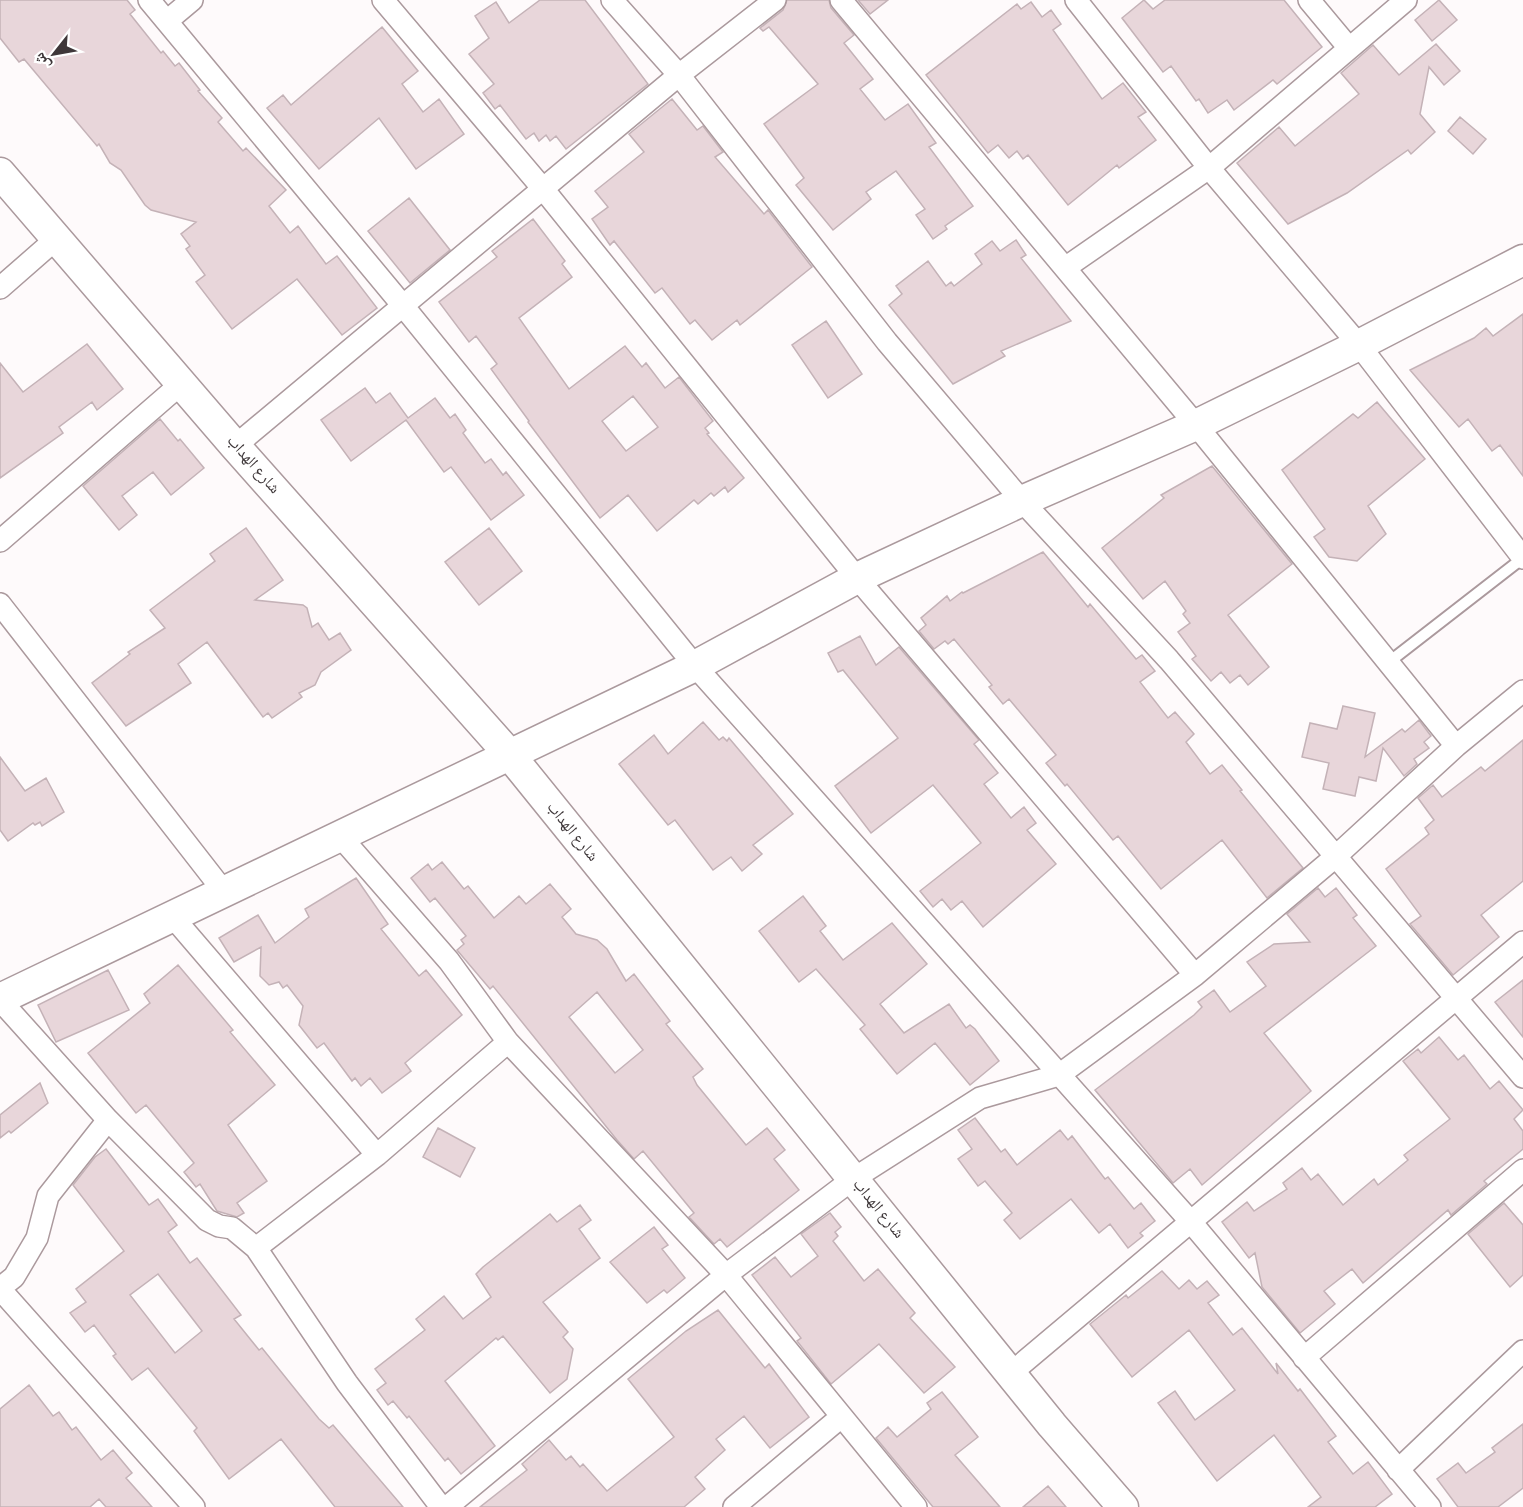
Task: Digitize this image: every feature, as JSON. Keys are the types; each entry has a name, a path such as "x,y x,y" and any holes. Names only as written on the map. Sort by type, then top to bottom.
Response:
{"street":[{"path":"148,0 404,307 695,666 1191,1222 1430,1507"},
{"path":"167,21 192,0"},
{"path":"612,0 679,75 887,342 1022,501 1169,660 1334,858 1523,1077"},
{"path":"235,446 679,75 775,0"},
{"path":"841,0 1196,425 1456,746"},
{"path":"1076,0 1209,168 1359,345 1523,558"},
{"path":"1309,0 1349,48"},
{"path":"1065,268 1209,168 1406,0"},
{"path":"396,5 856,578 1196,975"},
{"name":"شارع الهداب","path":"0,174 235,446 509,754 1011,1373 1123,1507"},
{"path":"0,288 56,239"},
{"path":"441,1507 347,1383 256,1248 232,1228 219,1226 207,1220 108,1120 0,999 695,666 856,578 1022,501 1196,425 1521,265"},
{"path":"0,541 182,383"},
{"path":"0,604 225,892"},
{"path":"447,1507 726,1275 853,1179 980,1098 1059,1075 1196,975 1334,858 1456,746 1523,691"},
{"path":"340,836 449,960 508,1042 726,1275 916,1507"},
{"path":"172,916 377,1155"},
{"path":"1011,1373 1523,942"},
{"path":"256,1248 377,1155 508,1042"},
{"path":"108,1120 48,1196 37,1238 3,1298 194,1507"},
{"path":"1304,1359 1523,1170"},
{"path":"1398,1470 1523,1351"},
{"path":"734,1507 841,1417"}],"lane":[{"path":"1389,662 1523,558"}],"building":[{"path":"0,0 127,0 135,10 130,14 161,53 163,51 175,66 179,63 200,90 198,91 222,118 218,122 243,151 246,148 286,190 269,206 290,233 298,226 326,264 337,256 377,308 342,335 297,279 232,329 196,282 205,275 186,249 190,246 181,234 196,222 151,210 145,205 121,170 110,163 99,144 97,146 24,59 19,62 0,38"},
{"path":"540,0 585,0 648,84 566,149 556,136 550,141 546,135 539,141 534,133 526,139 500,105 495,109 483,93 494,84 469,54 489,38 475,16 496,2 509,23"},
{"path":"787,0 829,0 831,8 854,35 844,43 873,79 860,89 885,120 908,104 936,143 929,147 973,206 945,226 947,229 933,239 916,215 925,209 896,171 866,192 871,199 833,230 796,185 804,178 764,124 818,84 769,27 763,31 760,28 783,10"},
{"path":"858,0 888,0 870,14"},
{"path":"1144,0 1153,9 1165,0 1284,0 1322,47 1277,84 1273,80 1234,110 1227,100 1208,113 1199,99 1196,101 1171,66 1163,72 1122,18"},
{"path":"1439,0 1457,20 1432,41 1415,20"},
{"path":"1031,2 1042,17 1051,10 1061,24 1053,30 1102,99 1123,83 1146,112 1138,117 1156,140 1119,168 1117,165 1068,205 1028,155 1023,159 1017,151 1009,158 998,145 988,153 926,75 1017,4 1021,9"},
{"path":"382,27 418,71 402,84 423,112 439,99 464,134 416,169 379,118 319,169 267,108 283,95 291,105"},
{"path":"1436,44 1460,71 1444,85 1429,67 1420,114 1435,132 1411,154 1408,150 1347,193 1288,224 1237,163 1279,127 1295,146 1359,94 1341,73 1373,45 1399,75"},
{"path":"672,99 697,130 703,126 723,152 715,157 764,214 768,210 812,267 740,325 737,320 712,340 695,320 690,324 662,288 655,293 614,241 610,245 592,219 608,207 595,191 644,152 629,134"},
{"path":"1460,117 1486,139 1473,154 1448,131"},
{"path":"409,198 450,250 410,283 368,231"},
{"path":"533,219 565,261 562,264 572,277 519,318 569,389 625,346 642,367 646,363 665,388 679,377 713,421 705,428 709,433 707,434 744,478 728,492 725,487 714,496 711,493 698,504 694,500 657,531 628,495 600,518 491,369 497,364 476,336 469,342 439,302 497,257 492,251","holes":["633,396 658,427 626,451 602,421"]},
{"path":"1016,240 1026,255 1021,258 1071,321 1001,351 1005,356 953,384 889,305 902,294 896,286 928,261 946,286 951,282 954,286 982,264 975,254 992,241 1000,251"},
{"path":"1523,314 1523,476 1500,445 1492,451 1468,419 1459,427 1410,370 1474,338 1486,328 1493,336"},
{"path":"826,321 862,374 828,398 792,345"},
{"path":"87,344 123,389 97,410 92,402 59,427 63,433 0,478 0,363 23,392"},
{"path":"365,388 376,403 390,393 408,418 435,398 450,418 455,414 466,430 463,433 485,463 491,459 503,475 506,472 524,495 491,520 451,467 444,472 406,420 351,461 321,420"},
{"path":"1377,402 1425,459 1368,506 1386,534 1357,561 1329,557 1314,537 1325,529 1282,470 1353,414 1358,418"},
{"path":"160,419 204,468 171,495 153,472 122,496 137,515 119,530 83,486"},
{"path":"1212,466 1292,564 1228,615 1269,667 1248,685 1240,675 1230,683 1221,672 1211,681 1192,659 1196,656 1178,632 1190,623 1183,614 1186,611 1165,581 1143,599 1102,548 1164,498 1161,495"},
{"path":"246,528 283,580 255,600 303,605 307,608 312,627 318,623 329,640 340,633 351,650 321,672 315,685 299,693 302,697 272,718 268,713 263,717 207,642 178,664 191,683 126,726 92,683 130,654 128,652 165,628 150,610 215,561 210,554"},
{"path":"489,528 522,571 479,605 445,562"},
{"path":"1043,552 1088,607 1090,604 1136,659 1142,655 1155,671 1140,682 1168,718 1175,712 1194,734 1186,742 1210,774 1222,765 1242,790 1240,791 1303,868 1267,898 1222,840 1161,889 1118,836 1113,840 1067,784 1065,786 1046,763 1056,755 1009,699 1003,704 989,687 992,685 954,639 948,644 945,641 934,649 919,631 926,625 921,618 947,596 950,601 962,592"},
{"path":"860,636 876,665 899,647 979,740 974,744 998,773 984,784 1011,818 1024,807 1036,823 1027,830 1056,864 983,927 962,901 951,910 942,899 933,907 920,891 981,843 933,785 871,833 835,786 898,738 843,670 838,672 828,653"},
{"path":"1343,706 1375,713 1365,757 1402,729 1405,732 1419,720 1431,736 1424,742 1429,748 1414,759 1417,764 1404,776 1383,748 1376,781 1359,777 1355,796 1323,789 1329,763 1302,757 1310,723 1337,729"},
{"path":"703,722 719,740 723,737 727,741 729,738 793,814 753,845 762,854 742,871 731,857 713,870 675,820 668,825 619,764 654,735 668,754"},
{"path":"1523,740 1523,881 1481,915 1499,937 1453,975 1410,924 1421,916 1386,869 1429,834 1425,828 1434,820 1418,798 1433,785 1442,797 1481,767 1485,771"},
{"path":"0,757 25,791 46,778 64,812 42,826 40,822 35,825 33,823 8,841 0,830"},
{"path":"442,862 464,889 468,886 494,918 519,896 526,904 550,884 571,909 562,917 576,934 597,940 607,949 626,981 634,974 670,1021 666,1024 703,1069 693,1077 697,1085 746,1145 767,1128 785,1150 774,1159 799,1190 727,1247 720,1239 714,1244 689,1217 694,1213 643,1151 634,1159 493,986 490,989 457,950 464,944 461,940 466,936 435,898 430,902 411,878 428,864 432,870","holes":["597,992 643,1050 615,1073 569,1017"]},
{"path":"356,878 388,924 381,929 419,976 426,970 462,1015 405,1063 411,1071 382,1093 370,1078 361,1086 355,1078 352,1081 324,1043 317,1048 299,1025 303,1006 287,985 283,988 279,982 269,985 260,976 261,947 234,962 219,938 258,915 275,943 309,917 305,909"},
{"path":"1318,888 1325,897 1336,888 1357,915 1353,918 1376,946 1264,1033 1311,1091 1202,1185 1190,1169 1173,1183 1095,1090 1194,1015 1202,1007 1198,1002 1214,990 1230,1012 1266,986 1247,962 1274,944 1310,942 1287,914"},
{"path":"803,896 826,926 820,931 843,960 892,923 927,964 880,1004 904,1033 949,1004 966,1028 970,1025 975,1029 999,1061 970,1085 935,1043 897,1074 860,1029 865,1025 816,969 799,982 759,931"},
{"path":"178,965 233,1030 230,1032 275,1085 228,1125 267,1181 237,1203 244,1213 237,1217 217,1211 200,1184 196,1187 184,1172 194,1163 146,1105 136,1113 88,1053 150,1003 144,994"},
{"path":"108,970 129,1010 56,1042 38,1005"},
{"path":"1523,980 1523,1037 1495,1002"},
{"path":"1439,1037 1458,1060 1464,1055 1490,1089 1499,1081 1523,1110 1514,1119 1523,1131 1523,1149 1484,1181 1487,1184 1451,1215 1448,1210 1363,1283 1352,1269 1324,1291 1335,1304 1300,1333 1262,1287 1255,1253 1249,1258 1222,1222 1247,1202 1254,1211 1287,1189 1283,1183 1302,1168 1311,1180 1318,1174 1343,1205 1374,1179 1378,1185 1408,1160 1404,1155 1450,1119 1403,1061 1418,1049 1421,1053"},
{"path":"40,1083 48,1103 11,1133 9,1131 0,1138 0,1115"},
{"path":"975,1118 1001,1152 1005,1149 1017,1165 1060,1130 1068,1140 1072,1136 1105,1179 1108,1177 1134,1209 1141,1203 1155,1221 1140,1233 1143,1236 1128,1248 1110,1224 1099,1233 1071,1199 1020,1239 1004,1220 1012,1213 985,1181 978,1186 958,1159 972,1149 958,1130"},
{"path":"438,1128 475,1148 460,1177 423,1157"},
{"path":"106,1149 149,1205 158,1199 177,1225 168,1232 190,1263 197,1258 241,1315 234,1319 259,1350 262,1348 319,1419 329,1428 333,1425 403,1507 335,1507 281,1439 229,1479 194,1431 197,1428 148,1368 132,1380 113,1356 116,1354 94,1325 85,1332 70,1313 86,1302 76,1289 124,1251 73,1185 95,1157","holes":["158,1274 202,1331 175,1353 130,1295"]},
{"path":"1504,1203 1523,1225 1523,1275 1510,1287 1468,1234"},
{"path":"580,1205 591,1220 579,1229 600,1258 543,1302 568,1332 563,1337 573,1349 567,1379 550,1393 503,1336 498,1340 496,1338 445,1381 495,1446 461,1474 448,1458 445,1461 409,1416 407,1418 393,1401 388,1405 377,1390 386,1383 375,1369 425,1330 416,1319 444,1296 463,1319 491,1297 476,1274 550,1214 557,1222"},
{"path":"830,1213 841,1227 835,1232 838,1236 833,1241 864,1281 878,1269 915,1313 910,1318 955,1367 924,1393 879,1344 831,1384 797,1341 801,1338 752,1275 775,1257 791,1277 818,1256 801,1234"},
{"path":"654,1227 668,1245 662,1249 685,1278 667,1293 664,1290 647,1303 610,1262"},
{"path":"1162,1271 1179,1289 1189,1280 1197,1289 1207,1281 1219,1295 1208,1303 1233,1335 1242,1328 1278,1374 1276,1363 1298,1391 1300,1389 1336,1436 1328,1442 1353,1474 1368,1462 1392,1494 1375,1507 1308,1507 1321,1497 1274,1435 1217,1481 1158,1403 1175,1391 1195,1420 1235,1390 1189,1330 1132,1377 1090,1324 1126,1295 1128,1298"},
{"path":"718,1310 765,1368 769,1364 809,1417 770,1448 744,1416 716,1439 725,1450 695,1477 705,1489 684,1507 480,1507 527,1470 522,1464 549,1440 566,1460 571,1456 580,1467 583,1464 607,1491 674,1437 628,1379 686,1331"},
{"path":"29,1385 53,1416 59,1412 72,1430 76,1427 101,1460 113,1450 132,1473 126,1478 152,1507 106,1507 99,1499 90,1507 0,1507 0,1409"},
{"path":"942,1392 978,1437 955,1455 1000,1507 933,1507 876,1438 888,1427 897,1437 931,1409 927,1403"},
{"path":"1523,1424 1523,1488 1498,1507 1458,1507 1437,1479 1458,1463 1466,1473 1495,1452 1492,1448"},
{"path":"1048,1486 1066,1507 1023,1507"}]}
